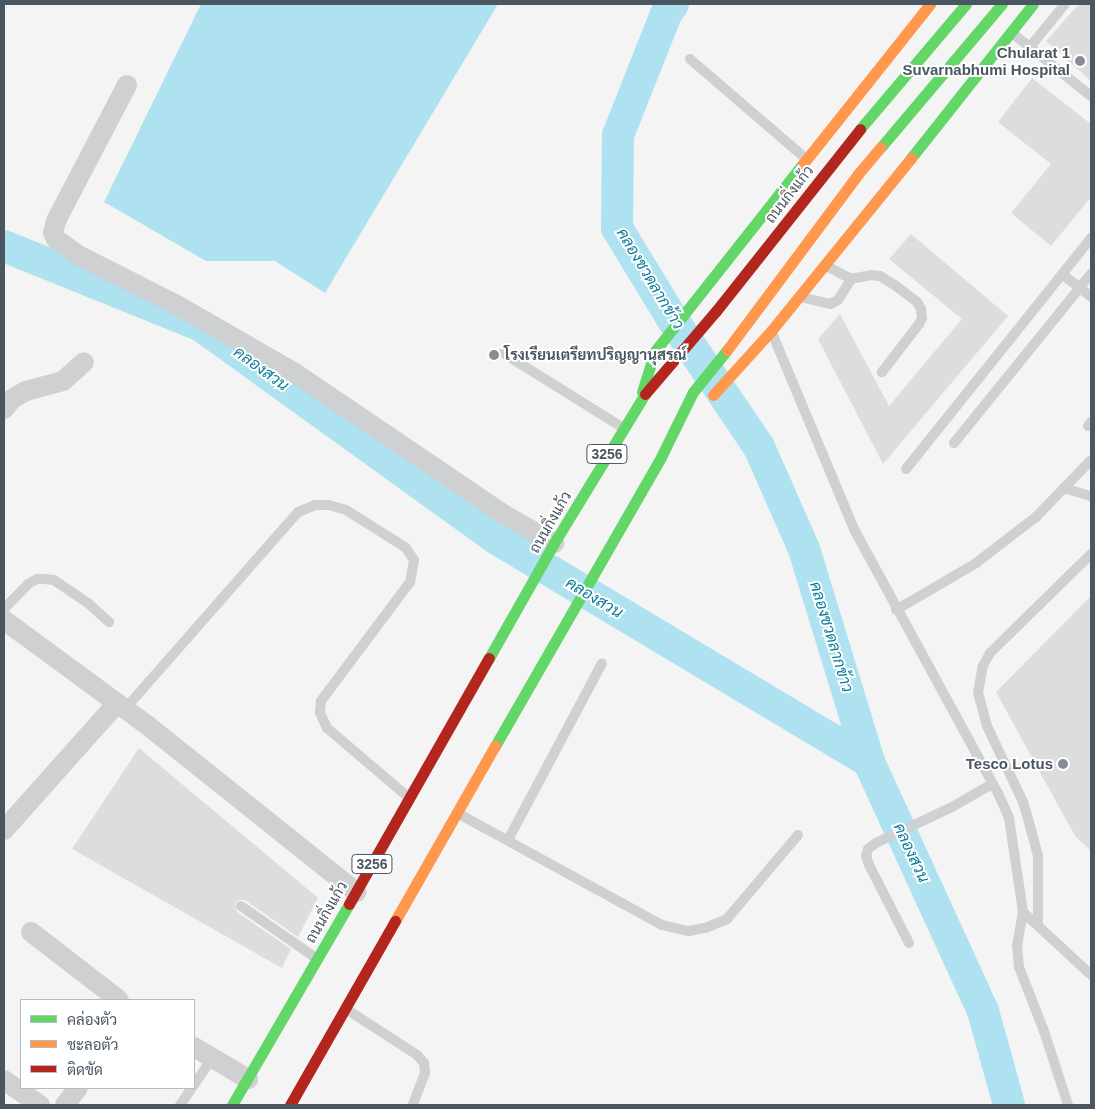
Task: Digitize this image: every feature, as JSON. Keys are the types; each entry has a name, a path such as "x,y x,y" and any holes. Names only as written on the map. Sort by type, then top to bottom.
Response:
{"main road":[{"path":"639,401 655,351 808,161 930,4"},
{"name":"ถนนกิ่งแก้ว","path":"232,1105 410,799 553,545 639,401 716,311 837,156 966,4"},
{"path":"290,1105 456,812 553,647 683,416 692,392 739,335 858,174 1002,4"},
{"path":"683,416 701,407 771,331 1034,4"}],"street":[{"path":"128,86 56,221 53,233 56,239 78,255 175,304 295,373 553,545"},
{"path":"4,409 12,400 26,391 63,380 84,362"},
{"path":"5,619 121,706 356,892"},
{"path":"4,830 121,706"},
{"path":"31,932 118,999"},
{"path":"195,1048 248,1079"},
{"path":"4,1080 40,1105"},
{"path":"65,1105 77,1089"}],"lane":[{"path":"1030,47 1066,4"},
{"path":"1011,32 1091,96"},
{"path":"690,60 808,161"},
{"path":"906,468 1091,238"},
{"path":"825,266 851,279 871,275 880,276 917,302 921,309 922,318 920,324 882,372"},
{"path":"1062,274 1091,297"},
{"path":"954,443 1091,274"},
{"path":"799,297 830,304 838,300 851,279"},
{"path":"771,331 855,531 1009,818 1023,912 1017,945 1019,967 1044,1031 1068,1105"},
{"path":"504,353 623,427"},
{"path":"896,610 976,563 1036,517 1091,460"},
{"path":"1064,488 1091,496"},
{"path":"121,706 298,512 315,505 329,504 346,510 405,547 414,560 410,582 321,701 320,713 327,728 410,799"},
{"path":"1038,925 1038,856 1023,802 987,726 978,693 982,666 990,653 1091,554"},
{"path":"5,619 28,584 37,579 44,579 54,580 89,604 108,622"},
{"path":"508,840 602,663"},
{"path":"909,942 866,856 868,849 888,837 952,808 992,784"},
{"path":"456,812 662,925 689,931 705,928 726,919 798,835"},
{"path":"241,906 317,958"},
{"path":"1023,912 1091,975"},
{"path":"345,1008 417,1055 424,1063 425,1073 413,1105"},
{"path":"195,1083 212,1058"},
{"path":"180,1105 191,1089"}],"water":[{"path":"201,4 498,4 325,293 275,261 206,261 104,202"}],"building":[{"name":"Chularat 1 Suvarnabhumi Hospital","path":"1079,4 1091,4 1091,81 1046,41"},
{"path":"1032,78 1091,124 1091,197 1051,246 1011,213 1051,164 998,122"},
{"path":"911,234 1008,316 883,464 818,339 840,314 889,406 962,319 889,259"},
{"name":"Tesco Lotus","path":"1091,596 1091,851 1075,836 996,692"},
{"path":"139,748 318,898 298,937 245,900 239,900 235,903 237,912 291,949 282,968 72,849"}],"waterway":[{"name":"คลองชวดลากข้าว","path":"673,4 666,14 618,135 617,228 673,320 759,447 804,549 869,762 983,1011 1009,1105"},
{"name":"คลองสวน","path":"4,246 200,325 497,539 869,762"}],"traffic: fast":[{"path":"860,129 966,4"},
{"path":"881,147 1002,4"},
{"path":"911,158 1033,4"},
{"path":"642,392 655,351 802,165"},
{"path":"495,746 661,457 693,392 727,350"},
{"path":"489,658 554,543 645,394"},
{"path":"232,1105 349,904"}],"traffic: slow":[{"path":"802,165 930,4"},
{"path":"727,350 858,174 881,147"},
{"path":"713,395 771,331 911,158"},
{"path":"395,921 495,746"}],"traffic: jam":[{"path":"645,394 716,311 860,129"},
{"path":"349,904 489,658"},
{"path":"290,1105 395,921"}],"place":[{"name":"Chularat 1 Suvarnabhumi Hospital","path":"1080,61"},
{"name":"โรงเรียนเตรียทปริญญานุสรณ์","path":"494,355"},
{"name":"Tesco Lotus","path":"1063,764"}]}
